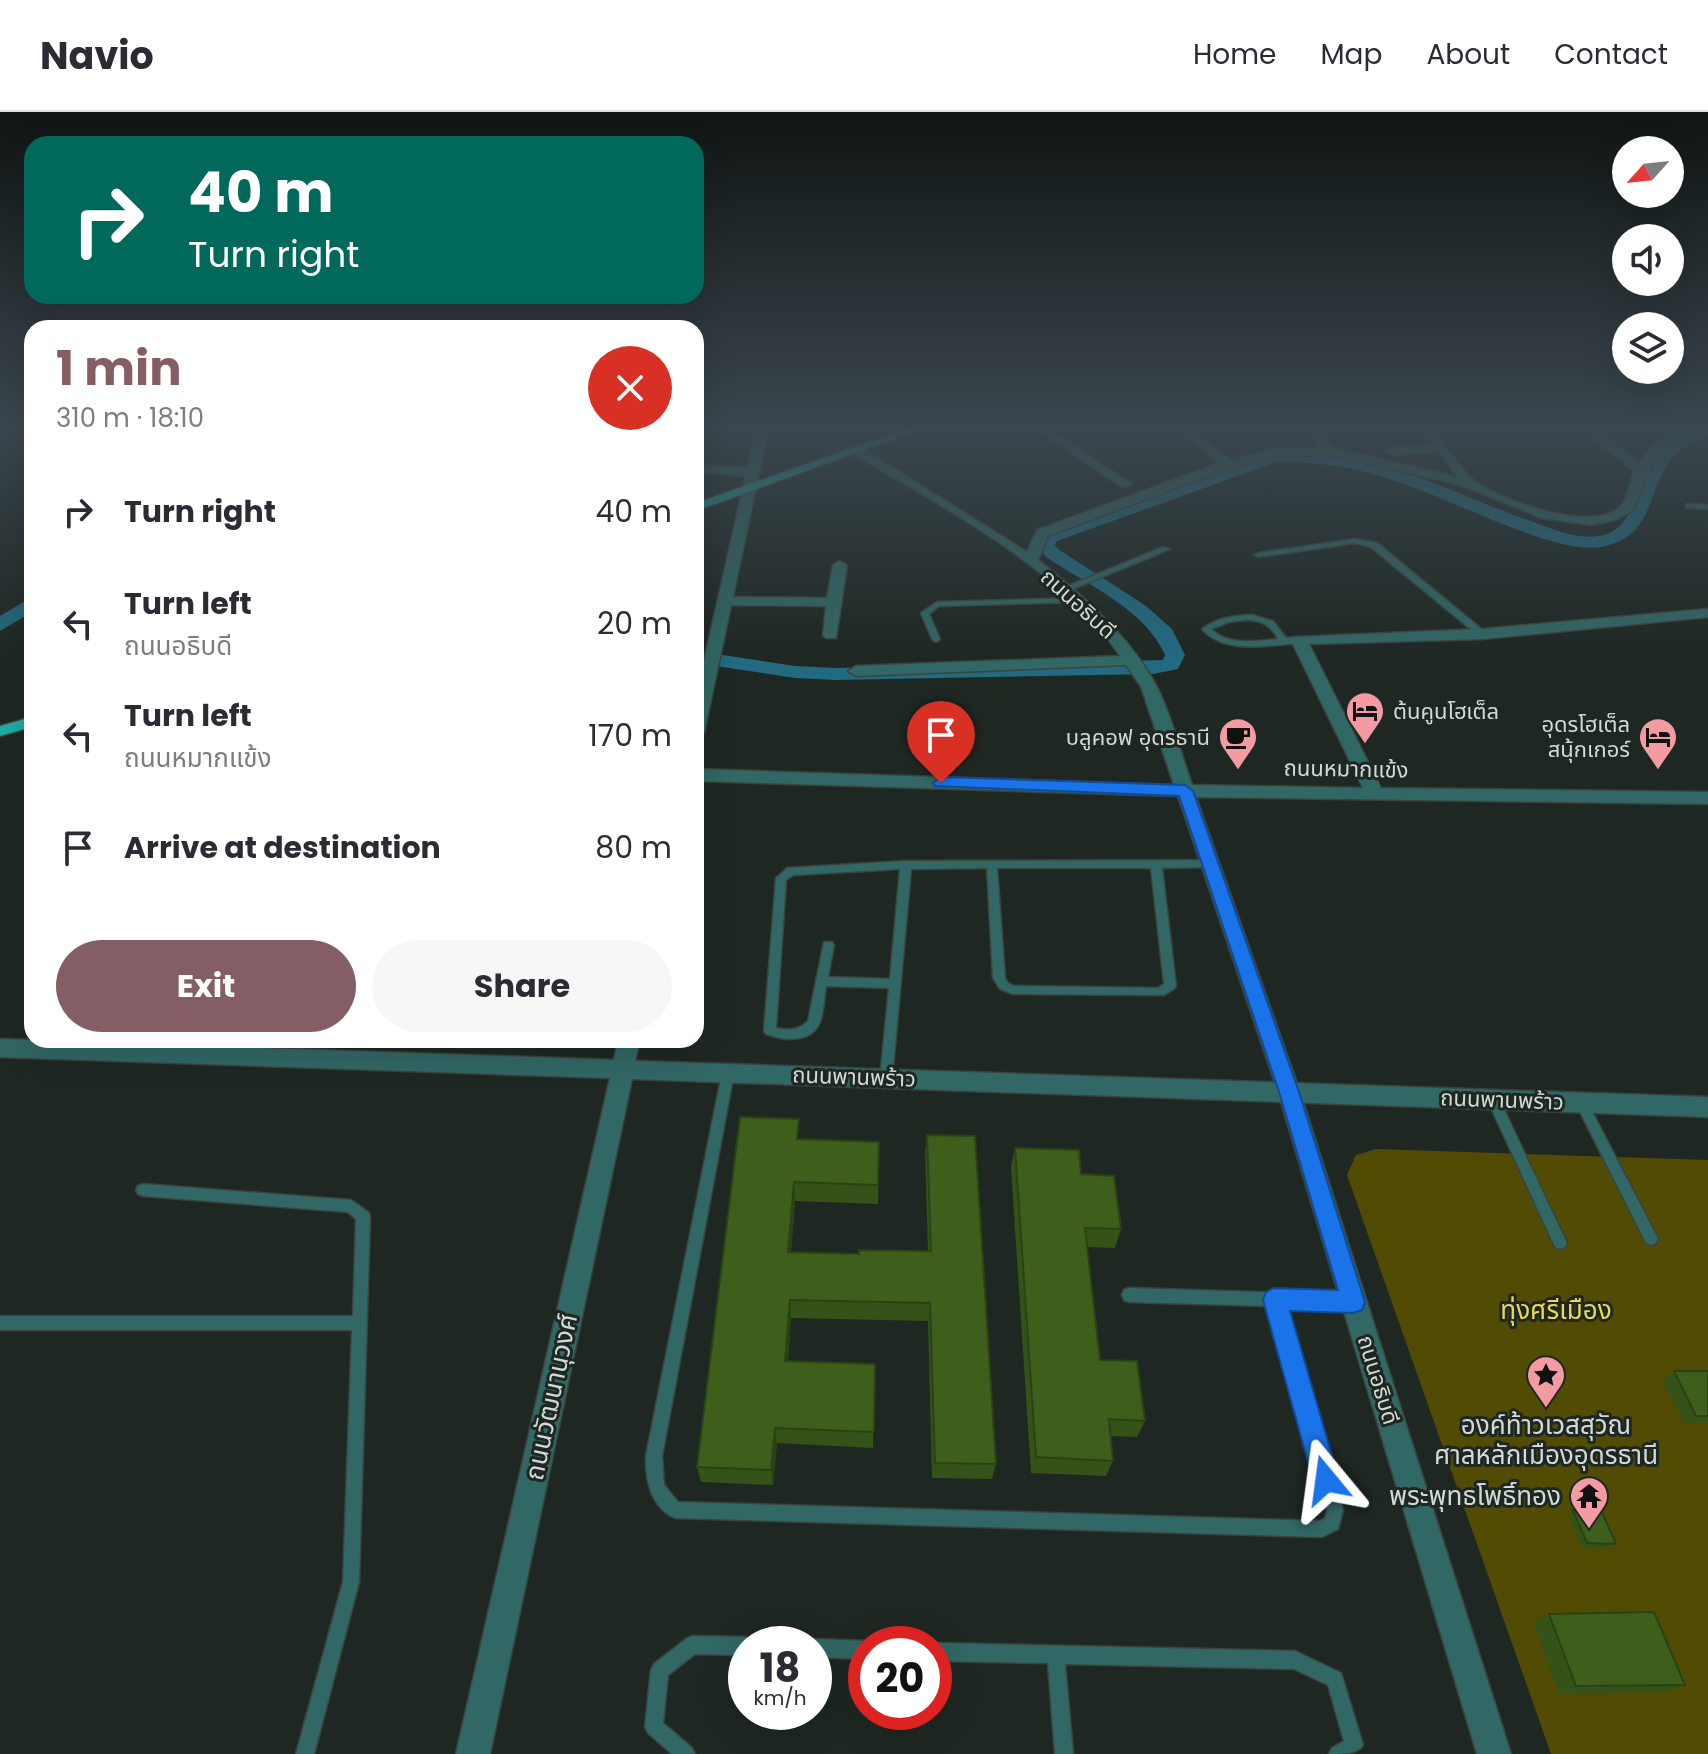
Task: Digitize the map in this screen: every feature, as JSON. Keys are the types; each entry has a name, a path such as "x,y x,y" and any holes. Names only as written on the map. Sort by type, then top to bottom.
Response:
{"main road":[{"path":"0,731 24,724"}],"street":[{"path":"704,698 745,503"},
{"name":"ถนนอธิบดี","path":"938,503 1030,561 1079,600 1102,621 1133,660 1149,687 1289,1092 1494,1754"},
{"path":"1030,561 1042,533 1124,503"},
{"path":"1514,503 1541,514 1588,521 1625,510 1628,503"},
{"path":"831,635 840,565"},
{"path":"725,601 834,602"},
{"path":"1375,794 1291,640 1482,634 1708,613"},
{"path":"856,671 1133,660"},
{"name":"ถนนหมากแข้ง","path":"704,775 1185,791 1708,798"},
{"name":"ถนนพานพร้าว","path":"0,1048 1708,1107"},
{"name":"ถนนวัฒนานุวงศ์","path":"473,1754 627,1048"}],"lane":[{"path":"1689,506 1708,507"},
{"path":"1258,555 1355,541 1374,545 1482,634"},
{"path":"1065,589 1166,549"},
{"path":"936,639 925,613 937,604 1079,600"},
{"path":"1256,618 1291,640 1222,643 1210,636 1206,629 1214,623 1256,618"},
{"path":"992,866 999,978 1004,986 1013,990 1160,992 1170,986 1156,864"},
{"path":"828,945 814,1023 808,1031 778,1035 770,1031 781,878 791,871 906,865 1210,864"},
{"path":"886,1079 906,865"},
{"path":"822,981 895,984"},
{"path":"728,1073 654,1456 653,1480 661,1499 675,1510 1322,1529 1332,1523 1335,1510 1274,1300"},
{"path":"1493,1099 1560,1243"},
{"path":"1581,1102 1651,1239"},
{"path":"143,1190 351,1206 363,1216 351,1582 305,1754"},
{"path":"1129,1295 1353,1302"},
{"path":"0,1323 360,1323"},
{"path":"686,1754 654,1727 660,1670 692,1645 728,1646"},
{"path":"952,1652 1295,1660 1335,1679 1354,1745 1338,1754"},
{"path":"1056,1655 1064,1754"}],"green space":[{"name":"ทุ่งศรีเมือง","path":"1376,1149 1708,1160 1708,1754 1551,1754 1347,1175 1356,1155"}],"building":[{"path":"740,1117 799,1119 797,1139 879,1142 878,1185 794,1182 788,1252 859,1254 859,1250 931,1251 927,1135 975,1136 996,1464 935,1463 930,1303 790,1300 785,1361 875,1364 874,1432 775,1428 771,1470 697,1467"},
{"path":"1015,1148 1079,1150 1081,1174 1114,1176 1121,1229 1085,1228 1100,1360 1137,1361 1145,1421 1109,1419 1113,1461 1036,1457"},
{"path":"1674,1371 1708,1371 1708,1416 1696,1416"},
{"name":"พระพุทธโพธิ์ทอง","path":"1573,1510 1601,1510 1616,1544 1587,1543"},
{"path":"1654,1612 1685,1685 1576,1686 1549,1614"}],"waterway":[{"path":"704,658 795,672 836,674 1153,668 1171,665 1175,655 1165,633 1139,610 1052,553 1046,545 1058,533 1145,503"},
{"path":"1468,503 1541,531 1597,542 1617,537 1631,525 1642,503"},
{"path":"0,625 24,608"}],"place":[{"name":"ต้นคูนโฮเต็ล","path":"1365,745"},
{"name":"บลูคอฟ อุดรธานี","path":"1238,771"},
{"name":"อุดรโฮเต็ล สนุ้กเกอร์","path":"1658,771"},
{"name":"องค์ท้าวเวสสุวัณ ศาลหลักเมืองอุดรธานี","path":"1546,1409"},
{"name":"พระพุทธโพธิ์ทอง","path":"1589,1530"}],"route":[{"path":"941,783 1185,791 1289,1092 1353,1302 1274,1300 1326,1480"}]}
